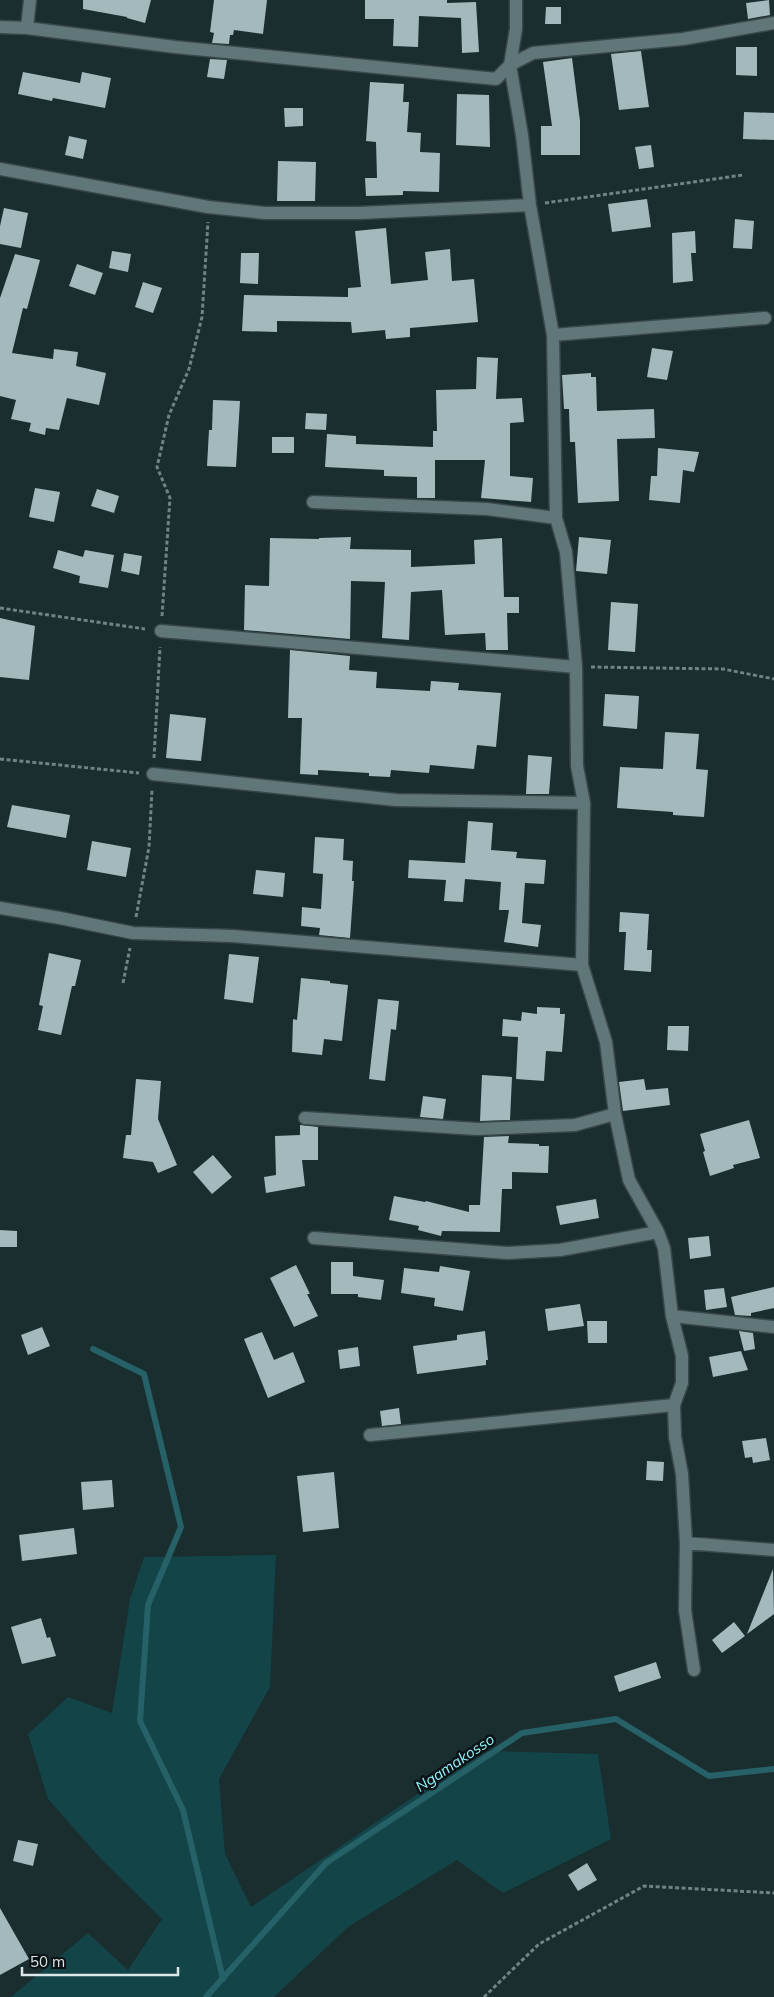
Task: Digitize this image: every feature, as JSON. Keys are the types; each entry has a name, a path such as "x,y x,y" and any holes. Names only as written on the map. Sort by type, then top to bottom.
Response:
{"street":[{"path":"28,28 30,0"},
{"path":"516,0 516,28 510,65 522,135 530,205 553,335 556,518 566,552 576,667 577,766 584,804 582,965 606,1042 615,1114 629,1180 658,1232 664,1248 672,1316 682,1356 682,1383 674,1405 676,1437 682,1474 686,1543 685,1610 694,1670"},
{"path":"0,27 28,28 175,47 496,79 510,65 533,53 683,39 774,23"},
{"path":"0,169 208,206 265,213 313,214 530,205"},
{"path":"553,335 766,318"},
{"path":"313,502 487,509 556,518"},
{"path":"160,631 576,667"},
{"path":"153,774 396,800 584,804"},
{"path":"0,908 133,933 233,936 582,965"},
{"path":"305,1118 477,1129 575,1125 615,1114"},
{"path":"314,1238 508,1252 560,1250 658,1232"},
{"path":"672,1316 774,1327"},
{"path":"370,1435 674,1405"},
{"path":"686,1543 774,1550"}],"path":[{"path":"530,205 743,175"},
{"path":"123,983 149,847 160,631 170,498 157,467 169,416 189,369 202,317 208,206"},
{"path":"0,608 160,631"},
{"path":"576,667 723,669 774,679"},
{"path":"0,759 153,774"},
{"path":"484,1997 539,1944 644,1886 774,1893"}],"shaded area":[{"path":"276,1555 270,1687 219,1779 225,1854 251,1907 428,1787 488,1751 598,1754 611,1839 503,1893 457,1860 348,1927 274,1997 11,1997 88,1933 128,1970 162,1919 101,1859 48,1799 28,1734 68,1697 112,1713 130,1599 144,1557"}],"building":[{"path":"83,0 151,0 145,23 127,17 83,9"},
{"path":"214,0 267,0 263,34 234,30 233,35 230,35 229,44 212,43 214,33 210,32"},
{"path":"365,0 447,0 447,3 476,2 479,52 462,53 461,18 419,16 418,47 393,46 394,19 365,19"},
{"path":"769,0 770,15 748,19 746,3"},
{"path":"546,7 561,7 561,24 545,24"},
{"path":"736,47 757,47 757,76 736,75"},
{"path":"641,51 649,107 619,110 611,54"},
{"path":"572,58 580,121 580,155 541,155 541,126 552,126 543,62"},
{"path":"210,59 227,60 224,79 207,77"},
{"path":"23,72 80,83 82,72 111,78 105,108 53,98 52,101 18,94"},
{"path":"370,82 404,84 403,102 409,102 407,132 421,133 420,152 440,153 439,192 403,191 403,195 366,196 365,178 377,178 376,142 366,141"},
{"path":"457,94 489,95 490,147 456,145"},
{"path":"284,108 303,108 303,126 285,127"},
{"path":"744,112 774,113 774,140 743,139"},
{"path":"69,136 87,140 83,159 65,155"},
{"path":"651,145 654,167 639,169 635,147"},
{"path":"278,161 316,162 315,201 277,201"},
{"path":"647,199 651,227 612,232 608,204"},
{"path":"4,208 28,213 21,248 0,244 0,226"},
{"path":"735,219 754,221 752,249 733,248"},
{"path":"386,228 391,284 428,280 425,252 450,249 452,281 474,279 478,322 410,328 410,337 386,339 385,330 352,333 351,322 277,321 277,332 242,331 244,295 348,297 348,288 361,287 355,231"},
{"path":"695,231 696,253 691,253 693,281 673,283 672,233"},
{"path":"112,251 131,254 128,272 109,268"},
{"path":"241,253 259,253 258,284 240,283"},
{"path":"15,254 40,260 27,309 23,308 12,353 53,359 54,349 78,352 76,366 106,373 99,405 67,398 59,430 46,428 45,435 29,431 31,423 11,419 16,400 0,396 0,298"},
{"path":"77,264 103,273 95,295 69,286"},
{"path":"143,282 162,288 153,313 135,307"},
{"path":"652,348 673,351 667,380 647,377"},
{"path":"477,357 498,358 496,399 522,398 524,422 510,423 510,476 533,478 531,502 481,498 485,460 435,460 435,498 417,498 417,477 384,476 384,470 325,467 327,434 356,436 356,444 433,447 433,431 437,431 436,390 476,389"},
{"path":"591,373 591,377 596,377 597,411 654,409 655,438 617,439 619,501 578,503 575,442 570,442 569,409 564,409 562,375"},
{"path":"213,400 240,401 236,467 207,466 209,430 212,430"},
{"path":"306,413 327,414 326,430 305,429"},
{"path":"272,437 294,437 294,453 272,453"},
{"path":"658,448 699,452 694,472 683,470 680,503 649,500 651,476 657,476"},
{"path":"35,488 60,492 54,522 29,517"},
{"path":"97,489 119,496 114,513 91,506"},
{"path":"351,537 350,549 411,550 411,567 475,564 474,540 502,538 504,597 519,597 519,613 507,613 508,650 486,650 485,633 445,635 442,590 411,592 409,640 382,638 385,582 351,581 350,639 244,630 245,585 269,586 270,538 319,539"},
{"path":"579,537 611,540 607,574 576,571"},
{"path":"58,550 83,557 85,550 114,555 108,588 79,583 80,576 53,568"},
{"path":"124,553 142,556 139,575 121,571"},
{"path":"611,602 638,604 635,652 608,650"},
{"path":"0,618 35,626 29,680 0,677"},
{"path":"290,650 350,656 349,670 377,672 376,688 430,691 431,681 459,683 458,690 501,693 496,747 477,745 474,769 430,765 429,773 391,770 390,777 369,776 369,773 318,770 318,775 300,774 302,718 288,718"},
{"path":"605,694 639,696 637,729 603,726"},
{"path":"170,714 206,718 201,761 166,758"},
{"path":"665,732 699,734 696,769 708,770 704,817 673,815 673,812 617,808 620,767 663,769"},
{"path":"528,755 552,757 549,794 526,794"},
{"path":"12,805 70,815 66,838 7,827"},
{"path":"468,821 493,823 491,850 517,852 516,858 546,860 544,884 525,883 522,923 541,925 538,947 504,942 509,910 499,910 501,882 465,879 463,902 444,901 446,880 408,878 409,860 465,863"},
{"path":"315,837 344,839 343,860 353,861 352,881 354,881 350,938 319,935 320,928 301,926 302,907 321,909 323,874 313,873"},
{"path":"92,841 131,848 126,877 87,870"},
{"path":"256,870 285,873 283,897 253,894"},
{"path":"620,912 649,914 647,950 652,950 651,972 624,970 626,932 619,932"},
{"path":"49,953 81,960 75,986 72,986 61,1035 38,1030 43,1006 39,1005"},
{"path":"229,954 259,957 253,1003 224,999"},
{"path":"301,978 348,985 342,1041 324,1039 322,1055 292,1052 293,1019 297,1020"},
{"path":"378,999 399,1001 396,1030 391,1029 385,1081 369,1079"},
{"path":"537,1007 560,1008 560,1014 565,1014 562,1052 546,1051 544,1081 516,1079 518,1037 502,1036 503,1019 521,1021 522,1012 537,1014"},
{"path":"668,1026 689,1026 688,1051 667,1050"},
{"path":"482,1075 512,1077 510,1120 480,1121"},
{"path":"136,1079 161,1081 158,1119 177,1165 158,1173 153,1162 123,1158 126,1135 131,1135"},
{"path":"644,1079 646,1090 668,1088 670,1105 623,1111 619,1082"},
{"path":"423,1096 446,1099 443,1119 420,1117"},
{"path":"749,1120 760,1158 733,1165 734,1168 710,1176 700,1134"},
{"path":"300,1125 318,1127 318,1160 302,1160 305,1186 266,1193 264,1177 276,1175 275,1136 300,1135"},
{"path":"509,1136 508,1143 549,1146 548,1173 512,1172 512,1189 502,1189 500,1232 442,1231 441,1236 418,1230 419,1226 389,1220 394,1196 426,1201 469,1212 469,1205 480,1205 484,1137"},
{"path":"213,1155 232,1177 212,1194 193,1172"},
{"path":"596,1199 599,1218 560,1225 556,1206"},
{"path":"0,1230 17,1231 17,1247 0,1247"},
{"path":"709,1236 711,1256 690,1259 688,1238"},
{"path":"331,1262 353,1262 353,1276 384,1280 381,1300 358,1297 358,1294 331,1294"},
{"path":"296,1265 318,1316 294,1327 270,1278"},
{"path":"440,1266 470,1271 463,1311 434,1306 435,1298 401,1293 404,1268 439,1272"},
{"path":"774,1287 774,1308 751,1313 751,1316 735,1315 731,1297"},
{"path":"724,1288 727,1307 706,1310 704,1290"},
{"path":"580,1304 584,1326 548,1331 545,1309"},
{"path":"587,1321 607,1321 607,1343 588,1343"},
{"path":"42,1327 50,1346 28,1355 21,1335"},
{"path":"485,1331 488,1360 486,1360 486,1365 417,1374 413,1346 457,1340 457,1335"},
{"path":"739,1331 753,1333 755,1349 744,1351"},
{"path":"262,1332 274,1360 293,1352 305,1382 268,1398 244,1339"},
{"path":"358,1347 360,1366 340,1369 338,1350"},
{"path":"741,1351 748,1370 713,1377 709,1357"},
{"path":"399,1408 401,1424 382,1426 380,1411"},
{"path":"766,1438 770,1460 753,1463 752,1457 745,1458 742,1441"},
{"path":"647,1461 664,1462 663,1481 646,1480"},
{"path":"334,1472 339,1528 303,1532 297,1476"},
{"path":"112,1480 114,1507 83,1510 81,1482"},
{"path":"74,1528 77,1554 22,1561 19,1535"},
{"path":"773,1569 774,1614 747,1634"},
{"path":"41,1618 47,1638 50,1637 56,1656 22,1664 11,1627"},
{"path":"734,1622 745,1636 722,1653 712,1640"},
{"path":"656,1662 661,1678 619,1692 614,1676"},
{"path":"18,1840 38,1844 33,1866 13,1861"},
{"path":"587,1863 597,1880 578,1891 568,1875"},
{"path":"0,1908 29,1959 0,1975"}],"waterway":[{"path":"93,1349 144,1374 181,1527 148,1605 140,1721 183,1810 223,1979"},
{"name":"Ngamakosso","path":"206,1997 326,1863 522,1733 616,1719 709,1776 774,1769"}]}
